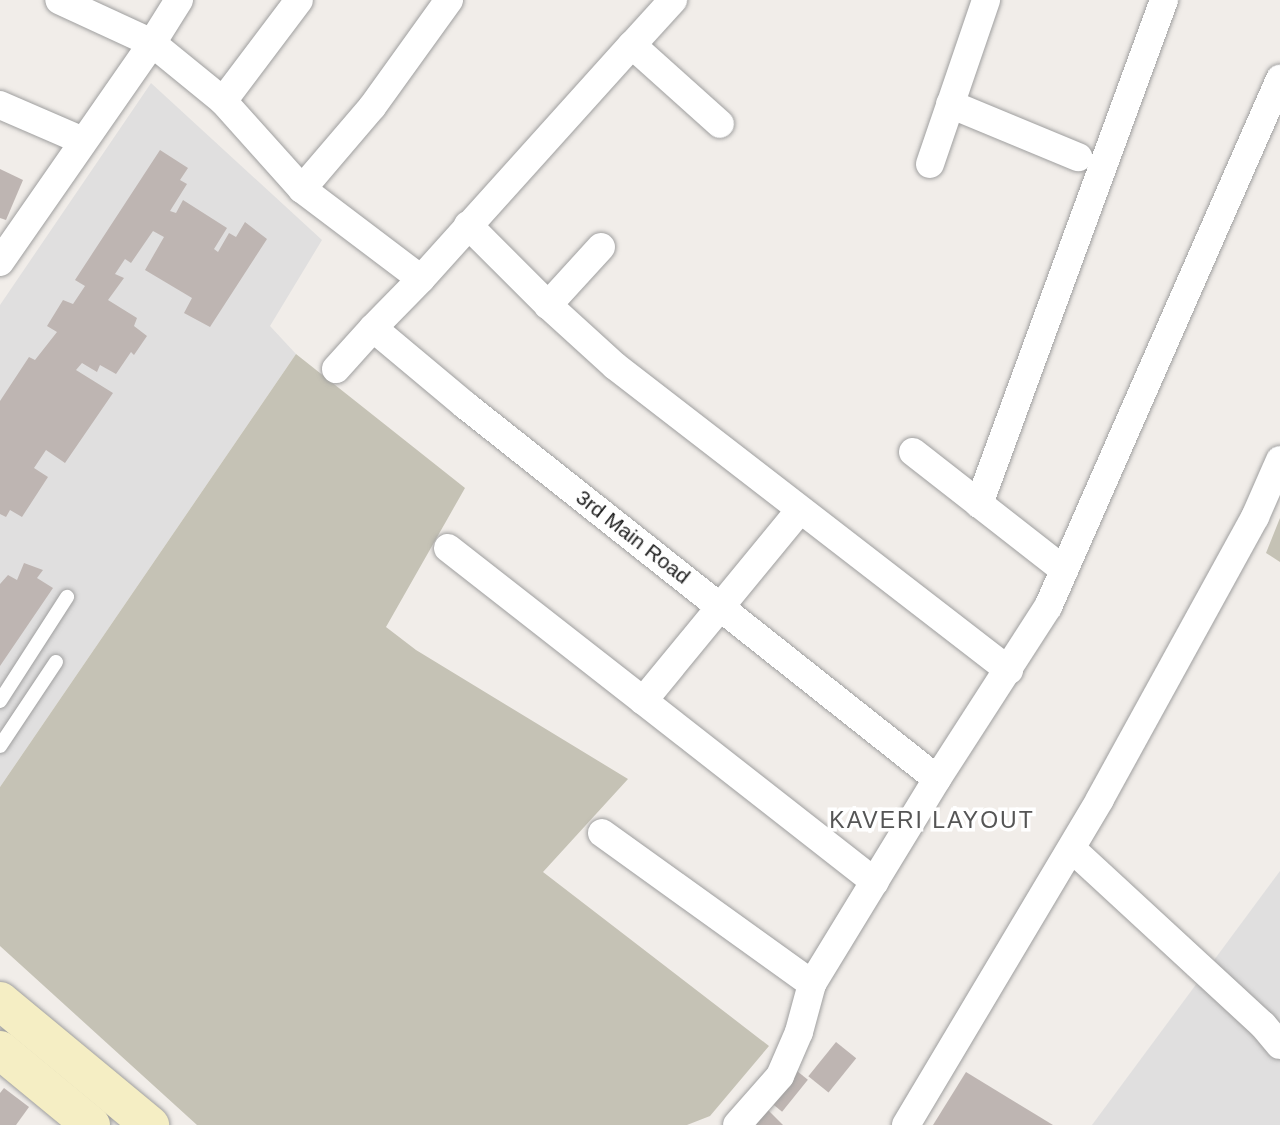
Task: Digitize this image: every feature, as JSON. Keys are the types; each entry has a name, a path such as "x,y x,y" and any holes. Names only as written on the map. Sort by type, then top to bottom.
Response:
{"main road":[{"path":"0,1001 150,1125"},
{"path":"0,1050 91,1125"}],"street":[{"path":"59,0 152,43 222,101 302,188 421,279"},
{"path":"5,247 83,141 179,0"},
{"path":"222,101 299,0"},
{"path":"302,188 372,107 449,0"},
{"path":"336,369 673,0"},
{"path":"930,164 986,0"},
{"path":"979,504 1164,0"},
{"path":"632,45 720,124"},
{"path":"737,1125 780,1076 799,1032 812,984 937,779 1048,607 1280,79"},
{"path":"950,104 1078,158"},
{"path":"0,105 83,141"},
{"path":"468,225 548,305 615,366 1009,670"},
{"path":"548,305 601,247"},
{"name":"3rd Main Road","path":"373,328 465,405 937,779"},
{"path":"913,452 1064,570"},
{"path":"906,1125 1072,849 1255,517 1280,460"},
{"path":"643,701 719,605 800,510"},
{"path":"448,548 875,882"},
{"path":"602,832 812,984"},
{"path":"1072,849 1254,1016 1280,1045"}],"lane":[{"path":"0,701 66,597"},
{"path":"0,746 56,662"}],"shaded area":[{"path":"151,83 322,240 270,326 296,354 0,787 0,305"},
{"path":"296,354 465,488 386,627 416,650 628,779 543,872 769,1046 710,1116 687,1125 197,1125 0,946 0,787"},
{"path":"1280,518 1280,562 1266,553"},
{"path":"1280,871 1280,1125 1092,1125"}],"building":[{"path":"160,150 188,168 180,180 187,184 170,211 176,213 183,200 227,228 214,249 218,252 229,233 236,237 245,222 267,239 210,327 184,313 192,298 145,270 164,237 153,231 131,263 125,259 115,274 124,278 108,300 137,318 134,326 147,336 134,355 131,352 116,374 100,365 97,372 82,363 76,370 113,393 65,463 46,450 34,468 48,477 22,517 10,510 6,517 0,514 0,401 29,357 35,360 57,332 47,326 63,300 73,304 85,286 75,280"},
{"path":"0,169 23,180 6,220 0,218"},
{"path":"24,563 43,570 37,578 53,588 0,666 0,584 8,575 17,580"},
{"path":"836,1042 856,1058 829,1093 808,1076"},
{"path":"797,1071 808,1080 782,1112 771,1103"},
{"path":"966,1072 1053,1125 933,1125"},
{"path":"4,1088 29,1107 16,1125 0,1125 0,1093"},
{"path":"765,1107 783,1125 757,1125 752,1120"}],"district":[{"name":"KAVERI LAYOUT","path":"932,820"}]}
